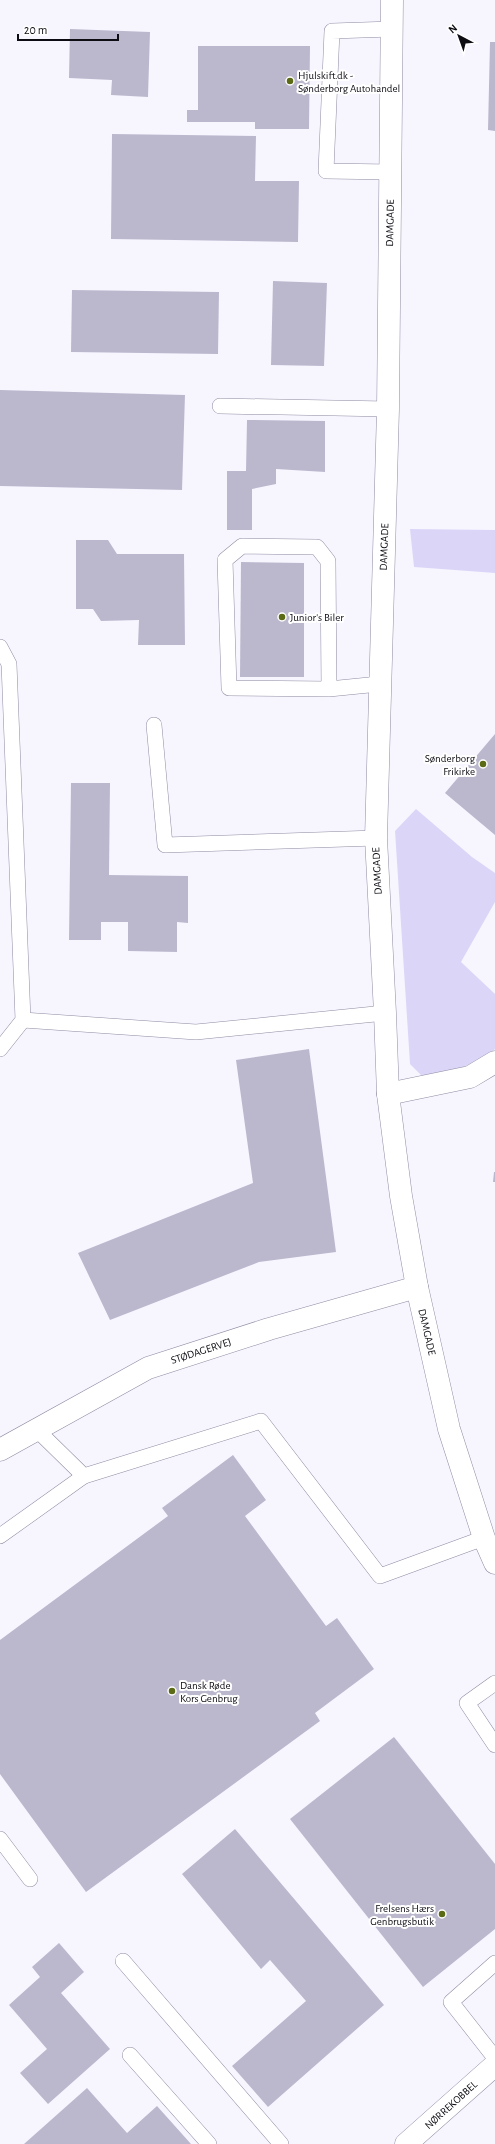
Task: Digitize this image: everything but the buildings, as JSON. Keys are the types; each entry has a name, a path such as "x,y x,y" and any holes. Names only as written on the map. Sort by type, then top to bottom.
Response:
{"street":[{"name":"DAMGADE","path":"392,0 388,409 379,684 376,838 388,1094 401,1196 417,1287 449,1429 484,1538 495,1563"},
{"path":"388,1094 470,1077 495,1062"},
{"name":"STØDAGERVEJ","path":"0,1450 148,1368 268,1329 417,1287"},
{"name":"NØRREKOBBEL","path":"406,2144 495,2065"}],"lane":[{"path":"391,172 326,171 332,31 392,29"},
{"path":"220,406 388,409"},
{"path":"329,689 328,561 317,547 242,546 225,560 229,688 329,689 379,684"},
{"path":"0,647 9,664 23,1020 0,1049"},
{"path":"154,725 165,845 376,838"},
{"path":"23,1020 196,1032 385,1012"},
{"path":"0,1536 84,1476 261,1421 380,1576 484,1538"},
{"path":"36,1429 84,1476"},
{"path":"495,1683 467,1703 495,1745"},
{"path":"0,1839 30,1879"},
{"path":"123,1961 282,2144"},
{"path":"495,1963 451,2002 495,2058"},
{"path":"130,2055 209,2144"}],"shaded area":[{"path":"410,529 495,530 495,573 414,567"},
{"path":"416,809 472,857 495,873 495,902 461,962 495,994 495,1049 479,1060 461,1068 422,1076 410,1064 395,831"}],"place":[{"name":"Hjulskift.dk - Sønderborg Autohandel","path":"290,81"},
{"name":"Junior's Biler","path":"282,617"},
{"name":"Sønderborg Frikirke","path":"483,764"},
{"name":"Dansk Røde Kors Genbrug","path":"172,1691"},
{"name":"Frelsens Hærs Genbrugsbutik","path":"442,1914"}]}
